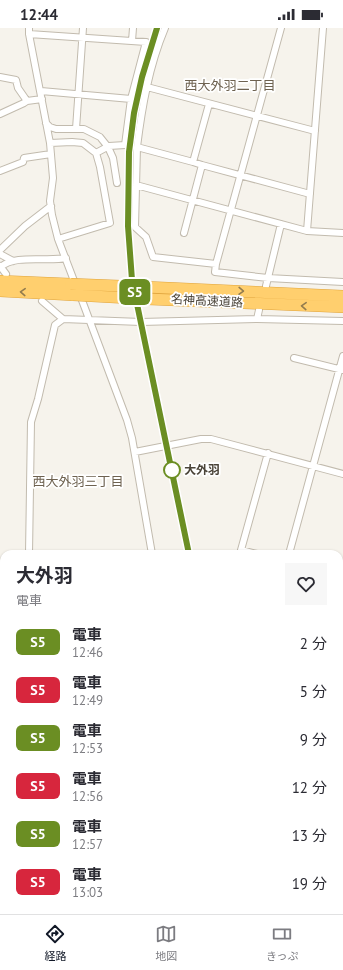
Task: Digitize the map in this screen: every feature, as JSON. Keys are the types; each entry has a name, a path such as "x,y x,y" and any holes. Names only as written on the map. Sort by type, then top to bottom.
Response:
{"highway":[{"name":"名神高速道路","path":"3,278 72,290"},
{"name":"名神高速道路","path":"0,291 72,290 146,293 343,296"},
{"name":"名神高速道路","path":"146,293 343,307"}],"street":[{"path":"76,129 83,28"},
{"path":"132,41 133,28"},
{"path":"165,28 147,87 142,111 137,147 135,227 146,237 153,257 216,264"},
{"path":"281,28 230,211 215,272 268,278 343,282"},
{"path":"308,231 323,28"},
{"path":"96,153 108,147 125,145 131,99 146,42 82,38 29,31 50,143 53,178 50,201 58,239 127,420 135,452 151,550"},
{"path":"0,77 16,80 18,88 27,101"},
{"path":"147,87 315,131"},
{"path":"40,91 131,99"},
{"path":"0,114 27,101 42,99"},
{"path":"194,162 209,104"},
{"path":"46,123 50,127 56,129 84,129 100,137 108,147 113,158 117,183"},
{"path":"50,143 83,143 96,153 110,224 58,239"},
{"path":"137,147 310,194"},
{"path":"0,171 23,162 24,158 51,154"},
{"path":"184,233 202,164"},
{"path":"136,185 308,231 343,232"},
{"path":"0,250 25,226 51,206"},
{"path":"266,286 282,224"},
{"path":"0,254 13,261"},
{"path":"3,278 0,267 13,261 66,258"},
{"path":"42,301 63,319 147,322 257,320 343,321"},
{"path":"257,320 259,310"},
{"path":"29,550 31,422 55,325 63,319"},
{"path":"290,550 341,370 343,356"},
{"path":"294,358 341,370"},
{"path":"135,452 201,439 211,439 343,474"},
{"path":"241,550 268,453"}],"railway":[{"path":"157,28 142,77 134,113 129,152 128,226 133,280 188,550"}],"train":[{"name":"S5","path":"157,28 142,77 134,113 129,152 128,226 132,280 188,550"}],"place":[{"name":"大外羽","path":"172,470"}],"district":[{"name":"西大外羽二丁目","path":"230,85"},
{"name":"西大外羽三丁目","path":"78,481"}]}
